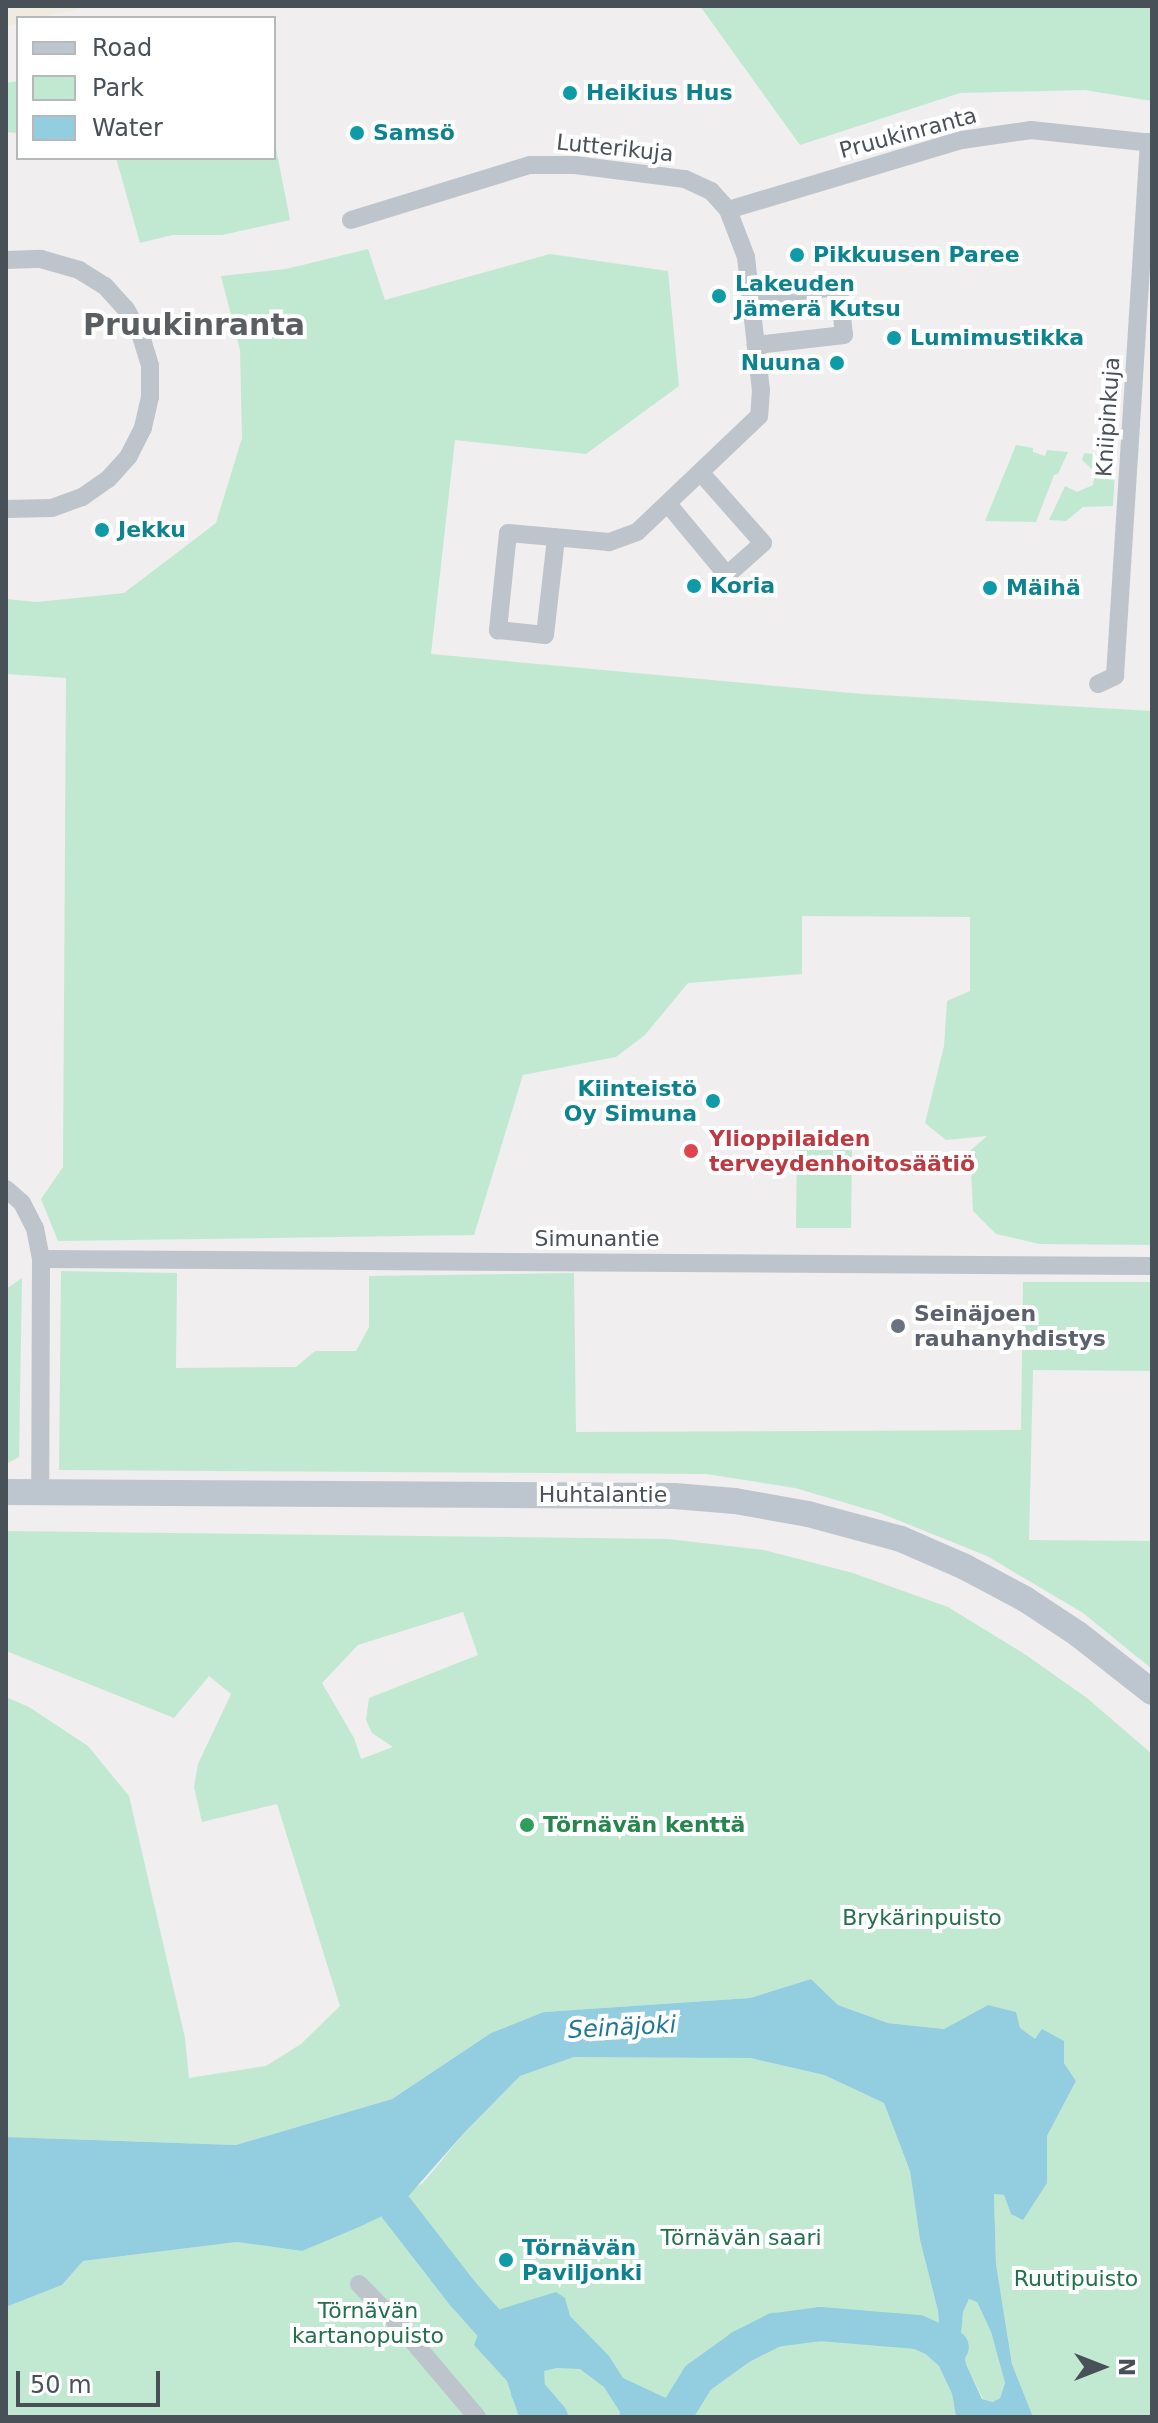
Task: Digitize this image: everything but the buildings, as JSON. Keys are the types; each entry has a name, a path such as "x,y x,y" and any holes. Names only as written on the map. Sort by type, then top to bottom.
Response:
{"main road":[{"name":"Huhtalantie","path":"6,1492 674,1496 808,1514 901,1539 965,1567 1078,1634 1152,1692"}],"street":[{"name":"Pruukinranta","path":"728,210 962,140 1031,130 1151,142"},
{"name":"Kniipinkuja","path":"1098,684 1115,676 1151,142"},
{"name":"Lutterikuja","path":"351,220 530,165 575,165 685,179 711,191 728,210"},
{"path":"556,538 545,635 498,630 508,533 609,542 637,532 702,474 759,416 761,390 751,297 739,232 728,210"},
{"path":"6,260 41,259 79,270 105,286 126,309 141,336 150,366 150,397 136,442 108,479 82,497 52,508 6,509"},
{"path":"751,297 839,287 842,311 844,335 756,345"},
{"path":"668,504 727,575 763,543 702,474"},
{"path":"6,1189 22,1203 35,1228 41,1259 40,1492"},
{"name":"Simunantie","path":"41,1259 1152,1266"},
{"path":"359,2284 400,2326 477,2417"}],"green space":[{"path":"700,6 1152,6 1152,101 1085,90 960,93 800,145"},
{"path":"16,81 16,133 6,132 6,83"},
{"path":"276,148 290,220 222,235 172,235 140,243 117,160 276,160"},
{"path":"368,249 385,300 550,254 668,271 679,386 586,454 455,440 431,654 863,694 1152,711 1152,1245 1040,1244 996,1234 973,1211 970,1151 987,1136 946,1140 925,1123 944,1046 947,1001 970,991 970,917 802,916 802,974 688,983 645,1035 616,1057 523,1075 474,1235 58,1241 41,1199 63,1167 66,678 6,674 6,599 37,602 124,593 216,523 242,438 240,350 221,276 286,269"},
{"path":"1016,445 1033,448 1033,452 1045,456 1047,450 1068,452 1058,474 1054,475 1036,522 985,521"},
{"path":"1084,453 1116,456 1113,506 1083,507 1066,521 1049,520 1065,486 1077,492 1093,485 1095,472 1082,460"},
{"path":"797,1148 852,1149 851,1228 796,1228"},
{"path":"61,1271 177,1273 176,1368 296,1367 315,1351 356,1351 369,1327 369,1276 574,1273 576,1432 1021,1430 1023,1282 1152,1282 1152,1371 1033,1370 1029,1540 1152,1541 1152,1669 1083,1613 987,1556 880,1513 795,1488 706,1474 59,1470"},
{"path":"22,1278 19,1457 6,1464 6,1289"},
{"path":"6,1531 668,1539 764,1550 853,1573 948,1607 1026,1655 1087,1698 1152,1754 1152,2417 1033,2417 1012,2364 996,2264 994,2194 1004,2195 1011,2214 1047,2183 1047,2136 1076,2081 1064,2063 1020,2028 1015,2012 988,2005 944,2029 888,2023 838,2005 811,1979 750,1998 545,2012 491,2033 392,2099 236,2145 6,2137 6,1697 29,1707 88,1746 129,1796 185,2038 189,2078 266,2066 301,2044 340,2006 277,1804 202,1822 194,1787 198,1764 231,1694 209,1676 174,1718 6,1651","holes":["463,1612 478,1655 369,1698 366,1720 372,1733 393,1747 361,1759 354,1738 322,1683 358,1645"]},
{"name":"Törnävän saari","path":"574,2057 750,2058 824,2075 884,2103 910,2171 920,2240 938,2311 939,2325 921,2350 939,2366 952,2394 956,2417 6,2417 6,2307 62,2285 83,2261 237,2242 302,2251 423,2183 464,2133 520,2076"},
{"path":"969,2299 977,2302 991,2332 1005,2383 1000,2398 993,2402 983,2399 966,2364 961,2335 963,2312"}],"sand":[{"path":"6,6 92,6 46,16 16,16 16,24 6,26"}],"water":[{"name":"Seinäjoki","path":"811,1979 838,2005 888,2023 944,2029 988,2005 1016,2012 1020,2028 1035,2039 1042,2029 1064,2041 1064,2063 1076,2081 1047,2136 1047,2183 1023,2220 1011,2214 1004,2195 994,2194 996,2264 1012,2364 1033,2417 956,2417 952,2394 939,2366 921,2350 924,2335 939,2325 938,2311 920,2240 910,2171 884,2103 824,2075 750,2058 574,2057 520,2076 464,2133 397,2209 359,2227 302,2251 237,2242 83,2261 62,2285 6,2307 6,2137 236,2145 392,2099 491,2033 544,2012 750,1998","holes":["969,2299 977,2302 991,2332 1005,2383 1000,2398 993,2402 982,2399 966,2364 961,2335 963,2312"]},
{"path":"556,2292 565,2298 570,2316 609,2356 623,2378 681,2405 695,2417 619,2417 620,2412 604,2387 580,2369 557,2368 543,2371 537,2384 567,2417 519,2417 507,2381 474,2345 484,2319 501,2309"}],"waterway":[{"path":"397,2209 463,2294 527,2366 528,2391 551,2417"},
{"path":"674,2417 698,2378 741,2347 775,2330 820,2324 918,2332 952,2347"}],"place":[{"name":"Heikius Hus","path":"570,93"},
{"name":"Samsö","path":"357,133"},
{"name":"Pikkuusen Paree","path":"797,255"},
{"name":"Lakeuden Jämerä Kutsu","path":"719,296"},
{"name":"Lumimustikka","path":"894,338"},
{"name":"Nuuna","path":"837,363"},
{"name":"Jekku","path":"102,530"},
{"name":"Koria","path":"694,586"},
{"name":"Mäihä","path":"990,588"},
{"name":"Kiinteistö Oy Simuna","path":"713,1101"},
{"name":"Ylioppilaiden terveydenhoitosäätiö","path":"691,1151"},
{"name":"Seinäjoen rauhanyhdistys","path":"898,1326"},
{"name":"Törnävän kenttä","path":"527,1825"},
{"name":"Törnävän Paviljonki","path":"506,2260"}],"district":[{"name":"Pruukinranta","path":"194,325"}],"park label":[{"name":"Brykärinpuisto","path":"922,1918"},
{"name":"Ruutipuisto","path":"1076,2279"},
{"name":"Törnävän kartanopuisto","path":"368,2322"}]}
